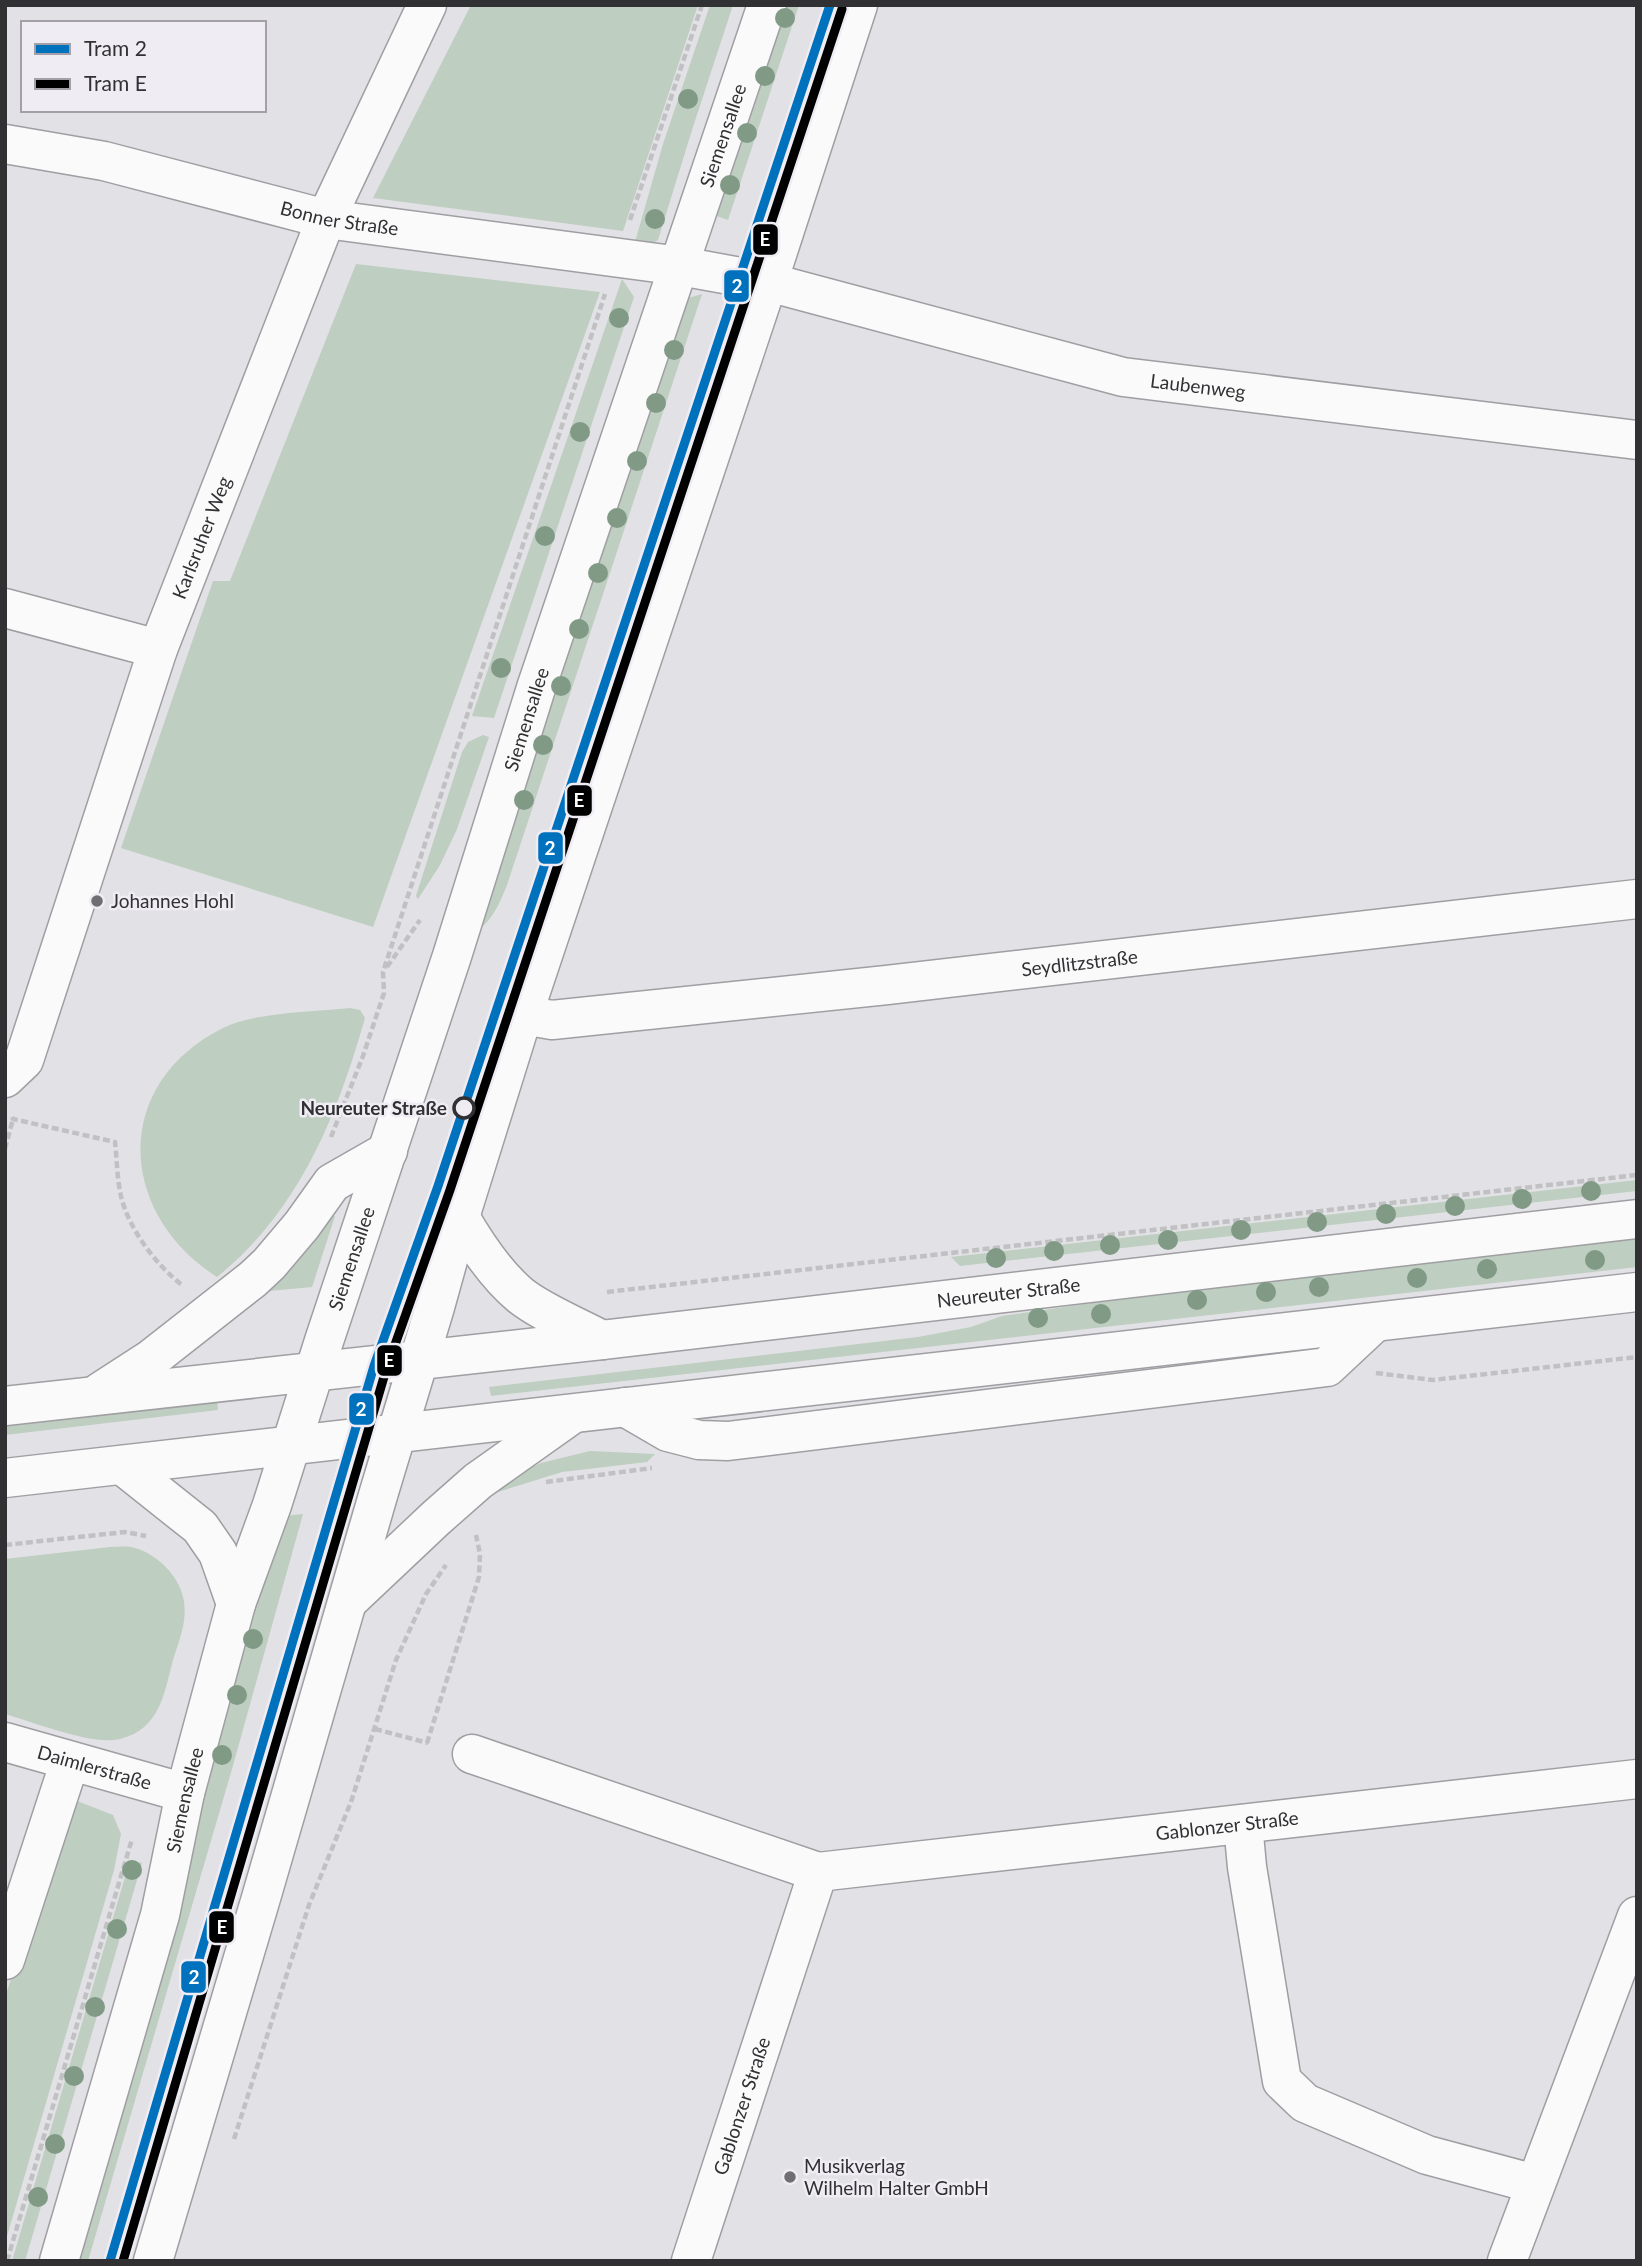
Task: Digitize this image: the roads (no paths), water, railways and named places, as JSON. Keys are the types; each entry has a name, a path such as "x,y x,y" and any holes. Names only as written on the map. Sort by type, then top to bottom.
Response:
{"main road":[{"name":"Karlsruher Weg","path":"7,1095 24,1060 158,649 326,219 427,5"},
{"name":"Siemensallee","path":"59,2261 160,1915 168,1788 272,1505 452,956 537,685 767,5"},
{"path":"153,2261 460,1217 523,1015 858,5"},
{"name":"Bonner Straße","path":"5,144 104,162 326,219 680,267"},
{"path":"680,267 768,282"},
{"name":"Laubenweg","path":"768,282 1123,377 1637,440"},
{"path":"5,608 158,649"},
{"name":"Seydlitzstraße","path":"523,1015 552,1020 566,1019 1637,899"},
{"path":"92,1398 151,1359 228,1300 269,1264 302,1225 332,1183 388,1152"},
{"path":"460,1217 491,1264 521,1296 602,1340"},
{"name":"Neureuter Straße","path":"5,1406 602,1340 1637,1219"},
{"path":"5,1478 1637,1293"},
{"path":"625,1407 668,1432 699,1440 728,1441 1327,1367 1373,1324"},
{"path":"348,1601 478,1481 573,1414"},
{"path":"122,1465 200,1527 218,1553 236,1604"},
{"name":"Daimlerstraße","path":"5,1742 168,1788"},
{"name":"Gablonzer Straße","path":"472,1754 818,1872 1637,1779"},
{"path":"5,1960 70,1761"},
{"path":"1243,1824 1249,1880 1282,2081 1305,2103 1427,2155 1535,2184"},
{"name":"Gablonzer Straße","path":"691,2261 818,1872"},
{"path":"1507,2261 1637,1916"}],"tram line":[{"name":"2","path":"110,2261 374,1366 438,1186 830,5"},
{"name":"E","path":"123,2261 386,1370 450,1190 842,9"}],"place":[{"name":"Johannes Hohl","path":"97,901"},
{"name":"Neureuter Straße","path":"464,1108"},
{"name":"Musikverlag Wilhelm Halter GmbH","path":"790,2177"}]}
